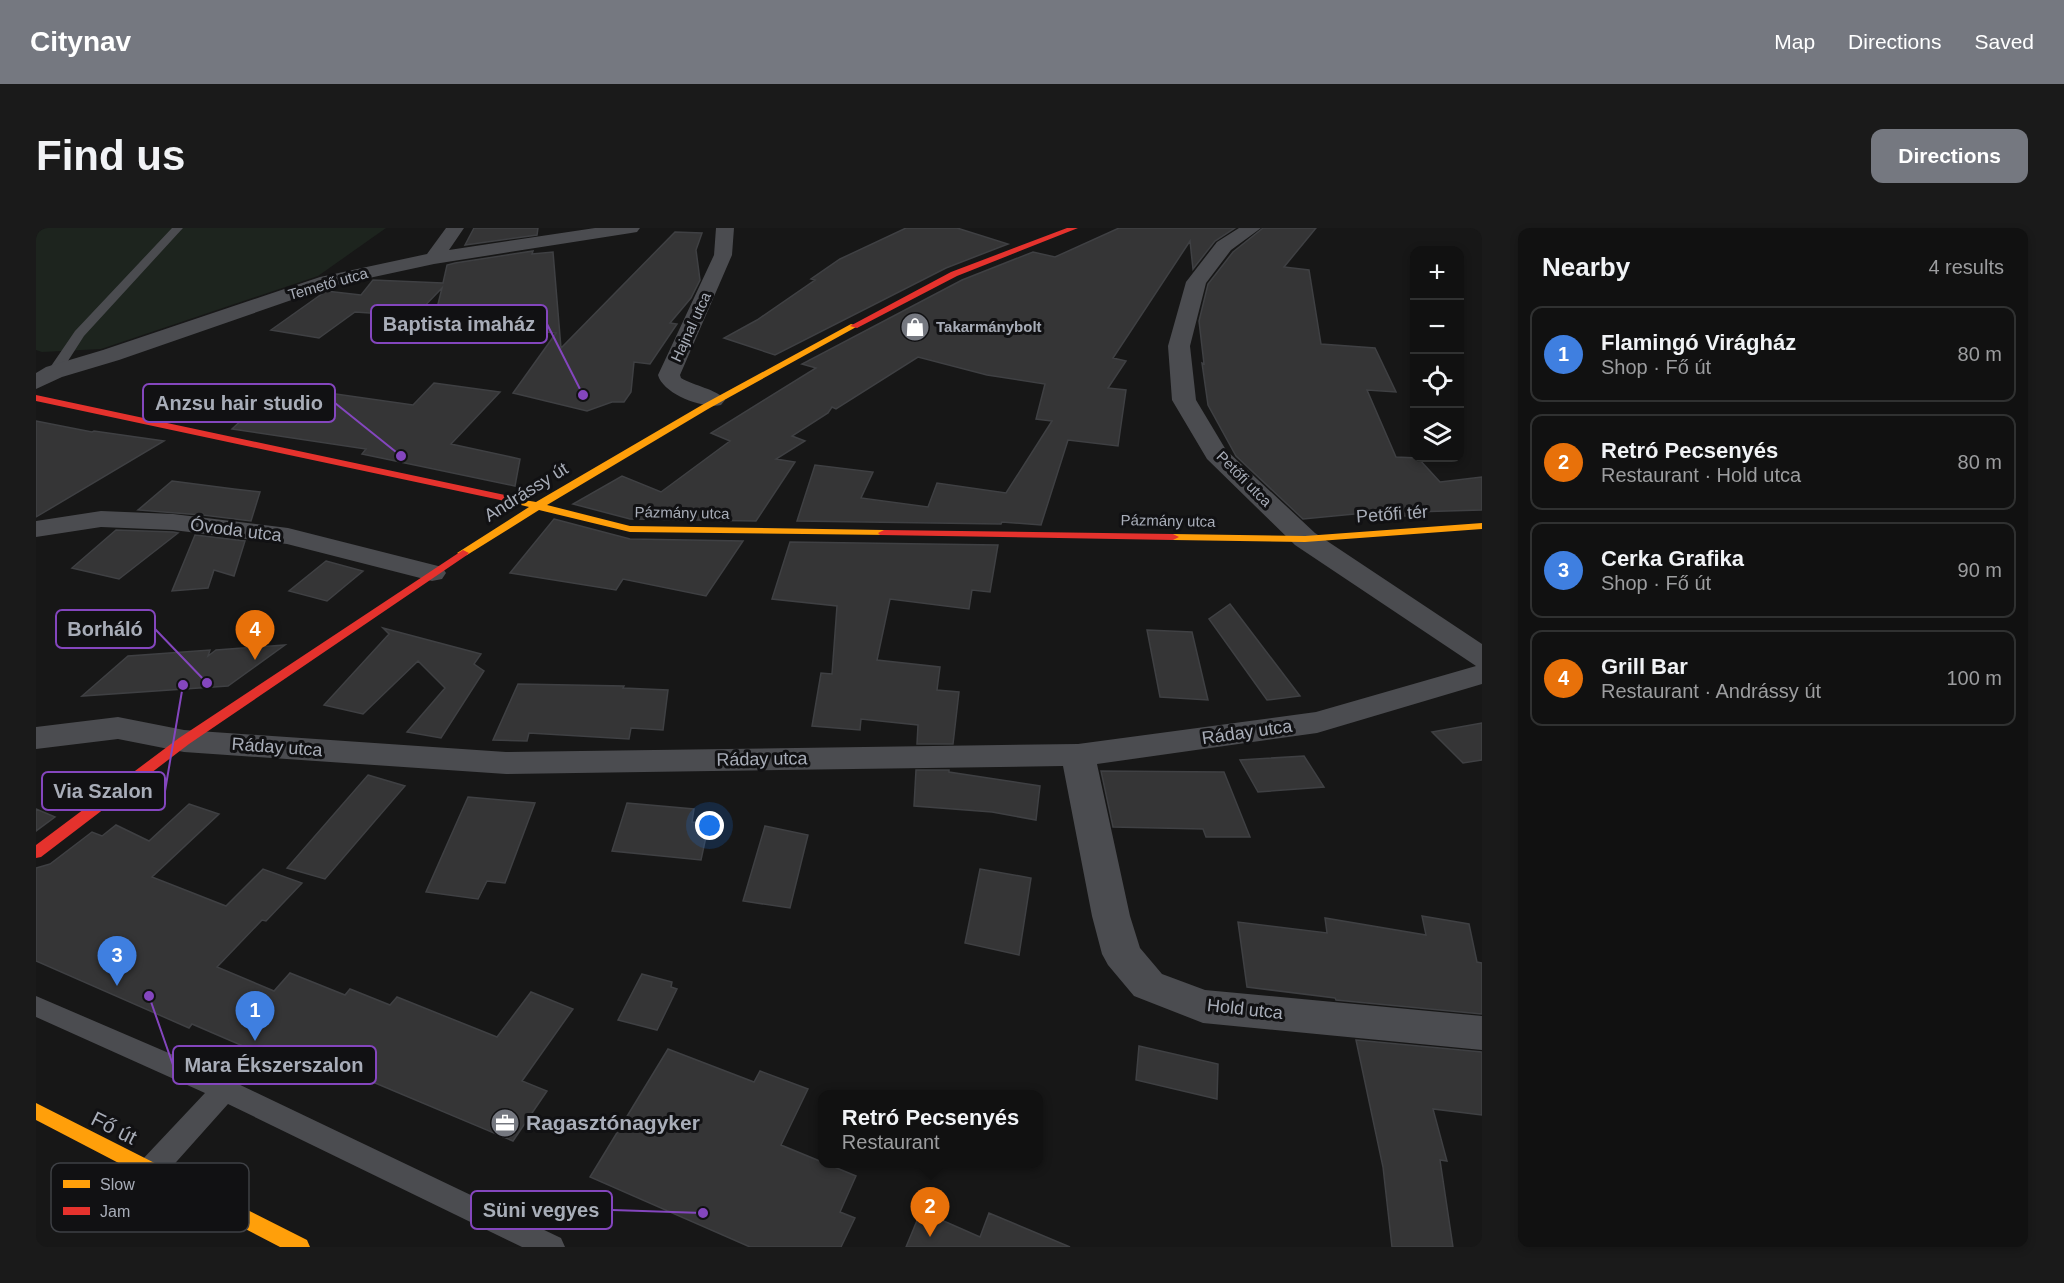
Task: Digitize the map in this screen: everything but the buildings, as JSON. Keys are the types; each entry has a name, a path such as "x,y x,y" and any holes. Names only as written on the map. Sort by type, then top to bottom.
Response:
{"main road":[{"name":"Andrássy út","path":"36,853 184,741 432,573 538,505 713,400 954,274 1074,228"},
{"name":"Pázmány utca","path":"36,398 538,505 630,529 1305,539"},
{"name":"Petőfi tér","path":"1305,539 1482,526"},
{"name":"Fő út","path":"36,1111 137,1163"},
{"name":"Fő út","path":"249,1221 300,1247"}],"street":[{"path":"434,258 455,228"},
{"name":"Temető utca","path":"42,375 111,355 327,281 434,258 631,228"},
{"name":"Hajnal utca","path":"713,400 683,389 671,382 669,375 723,255 725,228"},
{"name":"Petőfi utca","path":"1252,228 1224,246 1196,282 1179,346 1184,400 1216,454 1305,539 1482,657"},
{"name":"Óvoda utca","path":"36,529 101,519 173,522 288,536 432,573"},
{"name":"Ráday utca","path":"36,738 118,728 184,741 506,763 1078,755 1317,722 1482,674"},
{"name":"Hold utca","path":"1078,755 1111,916 1122,954 1148,985 1203,1006 1482,1032"}],"lane":[{"path":"42,375 178,228"},
{"path":"36,1006 224,1090 551,1247"},
{"path":"157,1163 224,1090"}],"shaded area":[{"path":"36,228 386,228 318,276 101,349 42,352 36,350"}],"traffic: slow":[{"path":"463,553 656,435 854,326"},
{"path":"505,498 630,529 884,533"},
{"path":"1173,537 1305,539 1482,526"},
{"path":"36,1111 137,1163"},
{"path":"249,1221 300,1247"}],"traffic: jam":[{"path":"854,326 954,274 1074,228"},
{"path":"36,398 505,498"},
{"path":"884,533 1173,537"},
{"path":"36,853 184,741 463,553"}],"place":[{"name":"Takarmánybolt","path":"915,327"},
{"name":"Baptista imaház","path":"583,395"},
{"name":"Anzsu hair studio","path":"401,456"},
{"name":"Grill Bar","path":"255,660"},
{"name":"Borháló","path":"207,683"},
{"name":"Via Szalon","path":"183,685"},
{"name":"Cerka Grafika","path":"117,986"},
{"name":"Mara Ékszerszalon","path":"149,996"},
{"name":"Flamingó Virágház","path":"255,1041"},
{"name":"Ragasztónagyker","path":"505,1123"},
{"name":"Süni vegyes","path":"703,1213"},
{"name":"Retró Pecsenyés","path":"930,1237"}]}
